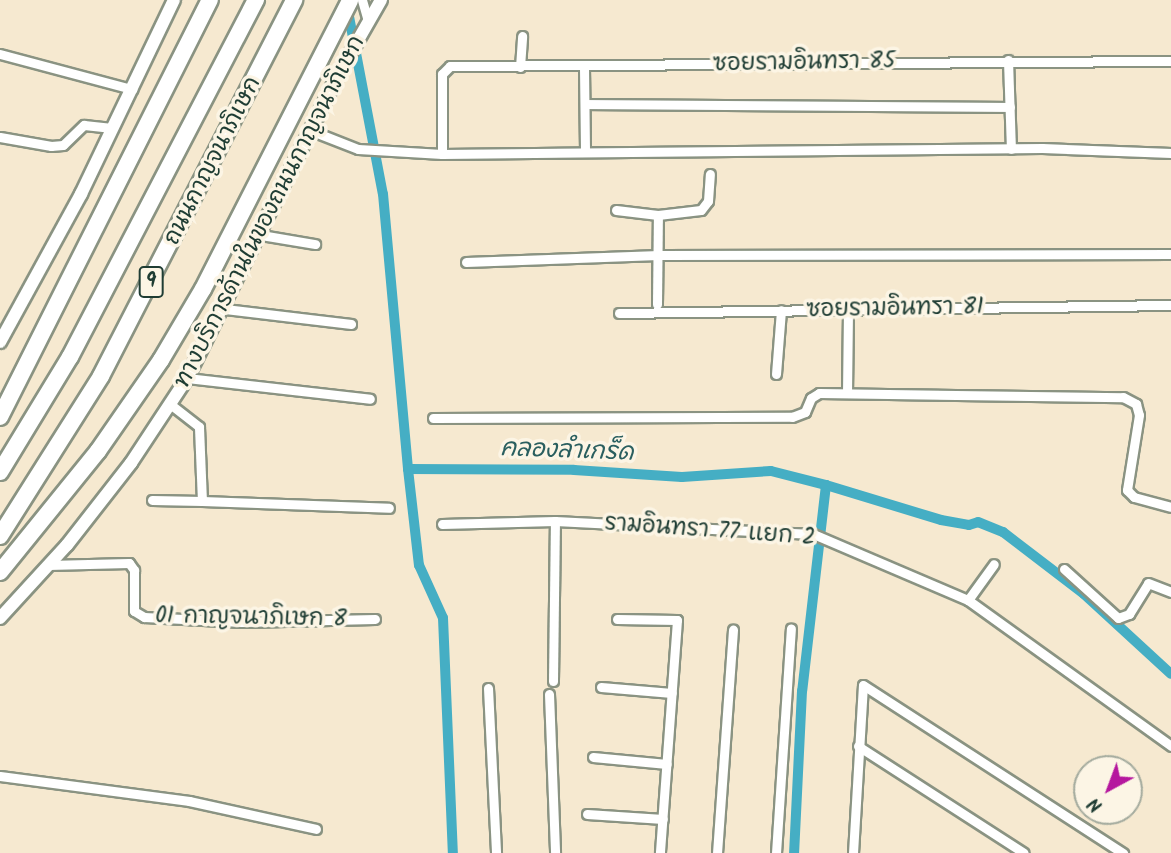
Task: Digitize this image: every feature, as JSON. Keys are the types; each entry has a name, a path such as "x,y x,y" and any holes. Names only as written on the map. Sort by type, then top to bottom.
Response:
{"highway":[{"path":"0,417 210,0"},
{"name":"ถนนกาญจนาภิเษก","path":"0,472 70,357 256,0"},
{"name":"ถนนกาญจนาภิเษก","path":"0,536 101,376 294,0"},
{"path":"0,572 98,451 160,360 203,289 350,0"}],"main road":[{"path":"0,342 132,89 174,0"},
{"name":"ทางบริการด้านในของถนนกาญจนาภิเษก","path":"0,618 48,565 131,463 187,378 225,309 337,77 371,11 381,0"}],"street":[{"path":"362,0 371,11"},
{"path":"520,67 522,36"},
{"path":"0,54 132,89"},
{"path":"1008,60 1011,149"},
{"name":"ซอยรามอินทรา 85","path":"442,154 442,74 450,66 584,68 1008,60 1171,61"},
{"path":"584,68 585,150"},
{"path":"585,104 1010,107"},
{"path":"0,137 51,146 63,145 84,125 112,128"},
{"path":"312,131 358,149 442,154 585,150 1011,149 1171,153"},
{"path":"616,210 658,215 705,207 709,174"},
{"path":"657,304 658,215"},
{"path":"261,235 315,244"},
{"path":"466,262 659,255 1171,254"},
{"name":"ซอยรามอินทรา 81","path":"619,313 1171,305"},
{"path":"225,309 351,324"},
{"path":"776,374 781,310"},
{"path":"848,310 848,393"},
{"path":"187,378 370,399"},
{"path":"433,418 792,417 805,412 819,393 1123,397 1136,404 1139,415 1127,490 1134,497 1171,507"},
{"path":"170,404 199,427 202,501"},
{"path":"152,500 389,508"},
{"path":"553,681 555,521"},
{"name":"รามอินทรา 77 แยก 2","path":"442,524 555,521 813,534 829,540 850,554 968,600 1171,746"},
{"name":"01 กาญจนาภิเษก 8","path":"48,565 129,563 134,570 134,611 144,617 242,622 374,619"},
{"path":"968,600 994,564"},
{"path":"1065,569 1118,618 1129,614 1151,582 1171,592"},
{"path":"617,618 677,620 660,853"},
{"path":"776,853 791,629"},
{"path":"717,853 733,630"},
{"path":"853,853 861,685 1123,853"},
{"path":"601,687 672,693"},
{"path":"488,688 496,853"},
{"path":"549,694 555,853"},
{"path":"858,746 1024,853"},
{"path":"593,757 667,764"},
{"path":"0,775 189,801 317,829"},
{"path":"587,814 663,819"}],"waterway":[{"name":"คลองลำเกร็ด","path":"347,6 383,194 408,469 574,470 682,477 771,471 826,485 802,691 794,853"},
{"path":"408,469 419,565 443,618 453,853"},
{"path":"826,485 941,520 969,525 978,522 1003,532 1084,594 1171,674"}]}
